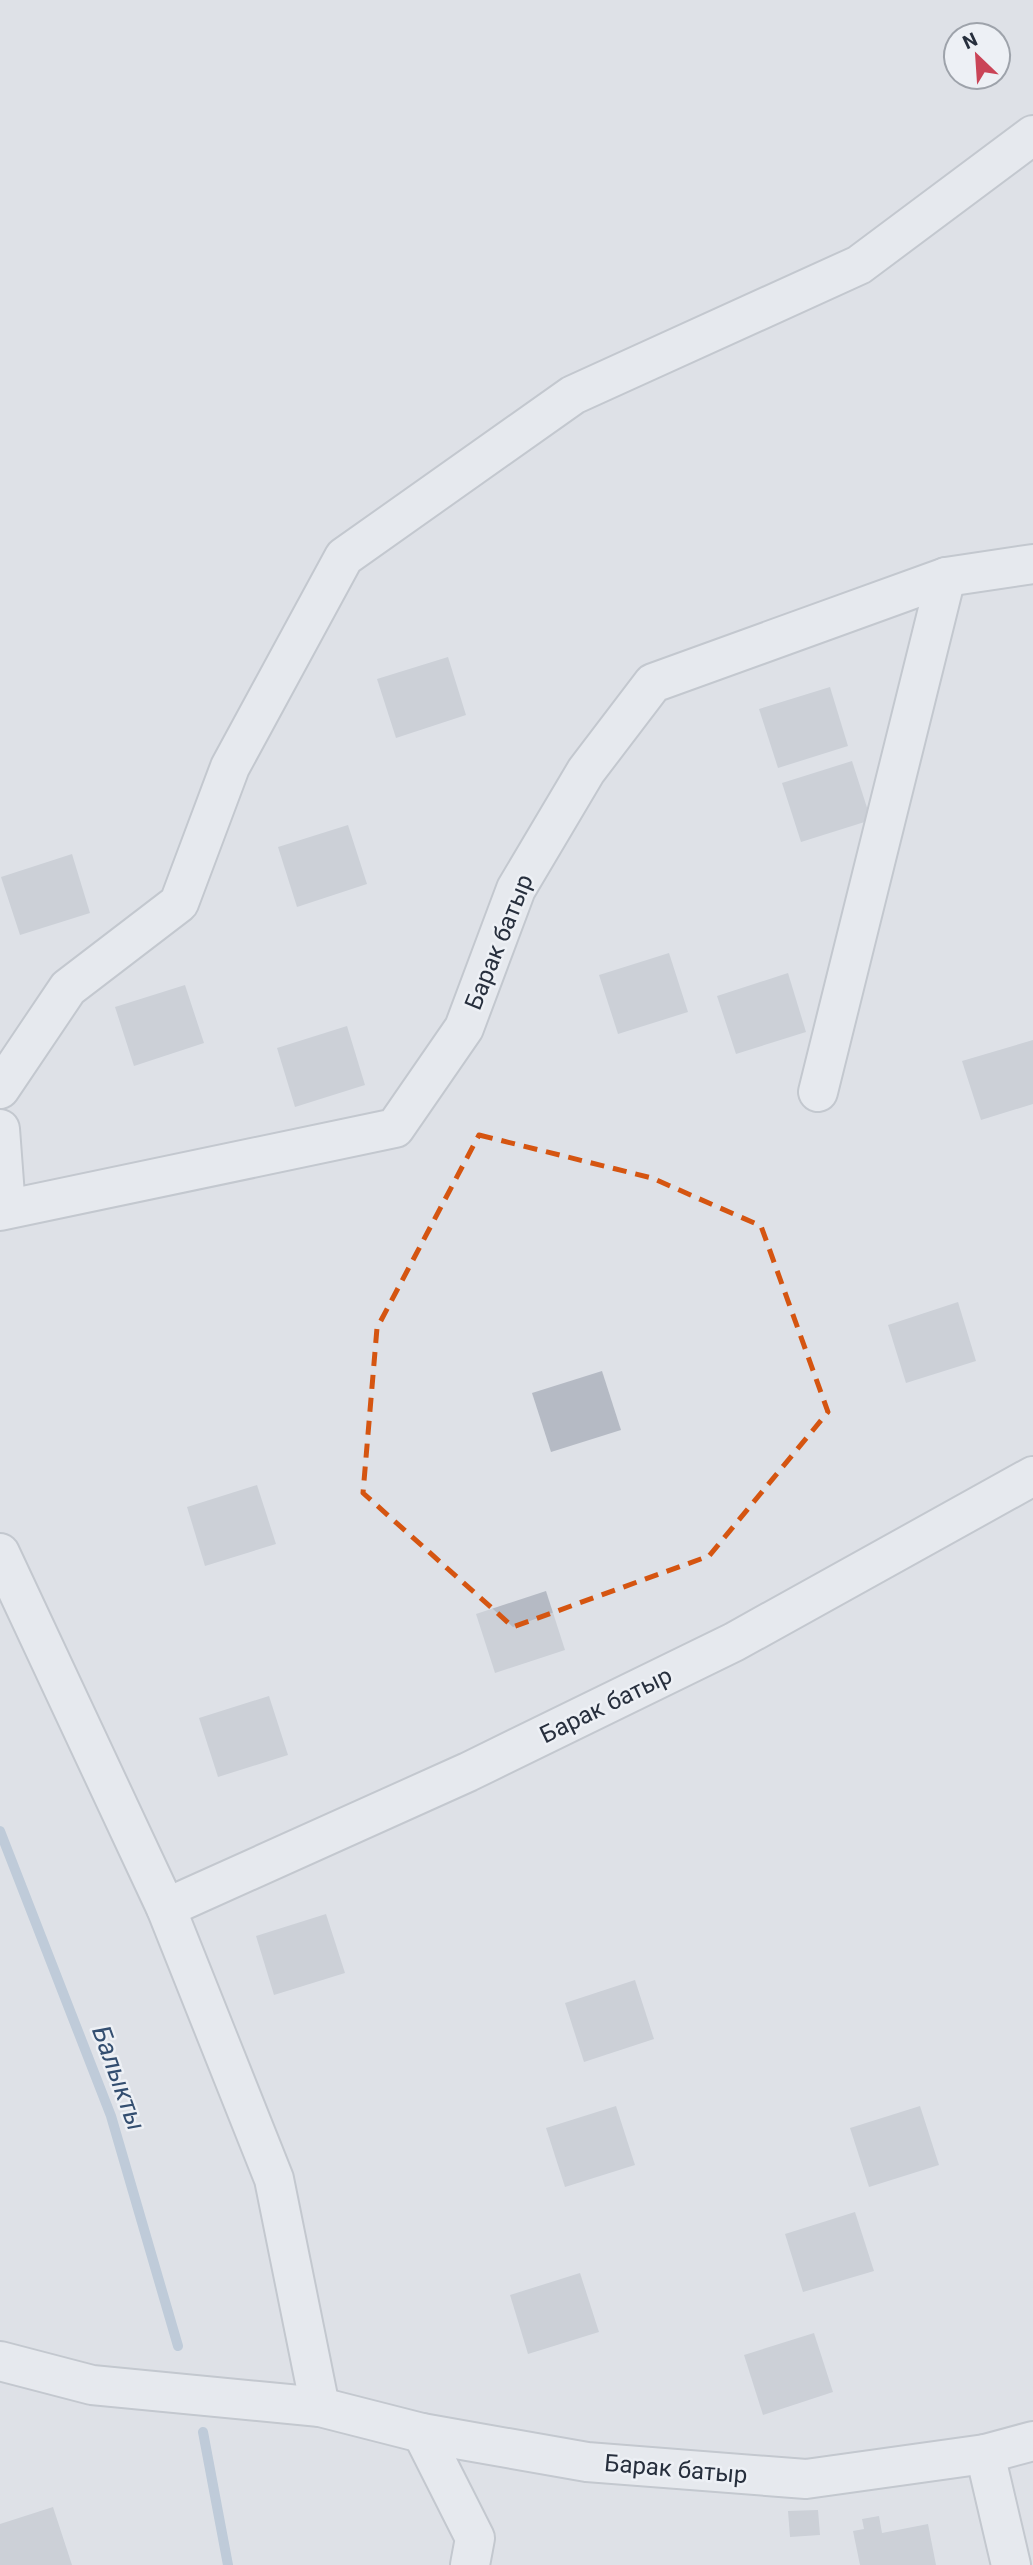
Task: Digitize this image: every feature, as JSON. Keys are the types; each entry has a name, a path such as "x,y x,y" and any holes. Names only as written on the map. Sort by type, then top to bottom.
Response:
{"street":[{"path":"0,1089 68,988 178,903 230,766 344,556 573,395 859,265 1033,135"},
{"name":"Барак батыр","path":"3,1210 395,1128 464,1028 516,888 586,771 653,683 946,577 1033,564"},
{"path":"818,1092 946,577"},
{"path":"0,1129 3,1210"},
{"name":"Барак батыр","path":"166,1908 468,1772 734,1642 1033,1476"},
{"path":"0,1553 166,1908 274,2179 320,2407"},
{"name":"Барак батыр","path":"0,2361 92,2385 320,2407 422,2433 587,2462 806,2479 985,2454 1033,2441"},
{"path":"422,2433 475,2538 470,2565"},
{"path":"985,2454 1010,2565"}],"highlighted area":[{"path":"479,1135 652,1178 761,1226 828,1412 709,1556 513,1627 363,1493 377,1328"}],"building":[{"path":"448,657 466,715 396,738 377,679"},
{"path":"830,687 848,746 778,768 759,709"},
{"path":"852,761 871,820 801,842 782,783"},
{"path":"348,825 367,884 297,907 278,847"},
{"path":"72,854 90,913 20,935 1,877"},
{"path":"669,953 688,1012 618,1034 599,975"},
{"path":"788,973 806,1032 736,1054 717,996"},
{"path":"185,985 204,1043 134,1066 115,1007"},
{"path":"347,1026 365,1085 295,1107 277,1048"},
{"path":"1033,1040 1033,1104 981,1120 962,1061"},
{"path":"958,1302 976,1361 906,1383 888,1325"},
{"path":"602,1371 621,1430 551,1452 532,1393"},
{"path":"257,1485 276,1544 205,1566 187,1507"},
{"path":"546,1591 565,1650 495,1673 476,1614"},
{"path":"269,1696 288,1755 218,1777 199,1718"},
{"path":"326,1914 345,1973 274,1995 256,1936"},
{"path":"635,1980 654,2039 584,2062 565,2003"},
{"path":"616,2106 635,2165 565,2187 546,2128"},
{"path":"920,2106 939,2165 869,2187 850,2128"},
{"path":"855,2212 874,2271 803,2292 785,2234"},
{"path":"580,2273 599,2332 528,2354 510,2295"},
{"path":"814,2333 833,2392 763,2415 744,2355"},
{"path":"53,2507 72,2565 0,2565 0,2524"},
{"path":"818,2510 820,2535 790,2537 788,2511"},
{"path":"879,2516 882,2533 928,2524 936,2565 860,2565 853,2531 864,2529 862,2519"}],"waterway":[{"name":"Балыкты","path":"0,1831 111,2116 178,2346"},
{"path":"203,2432 228,2565"}]}
